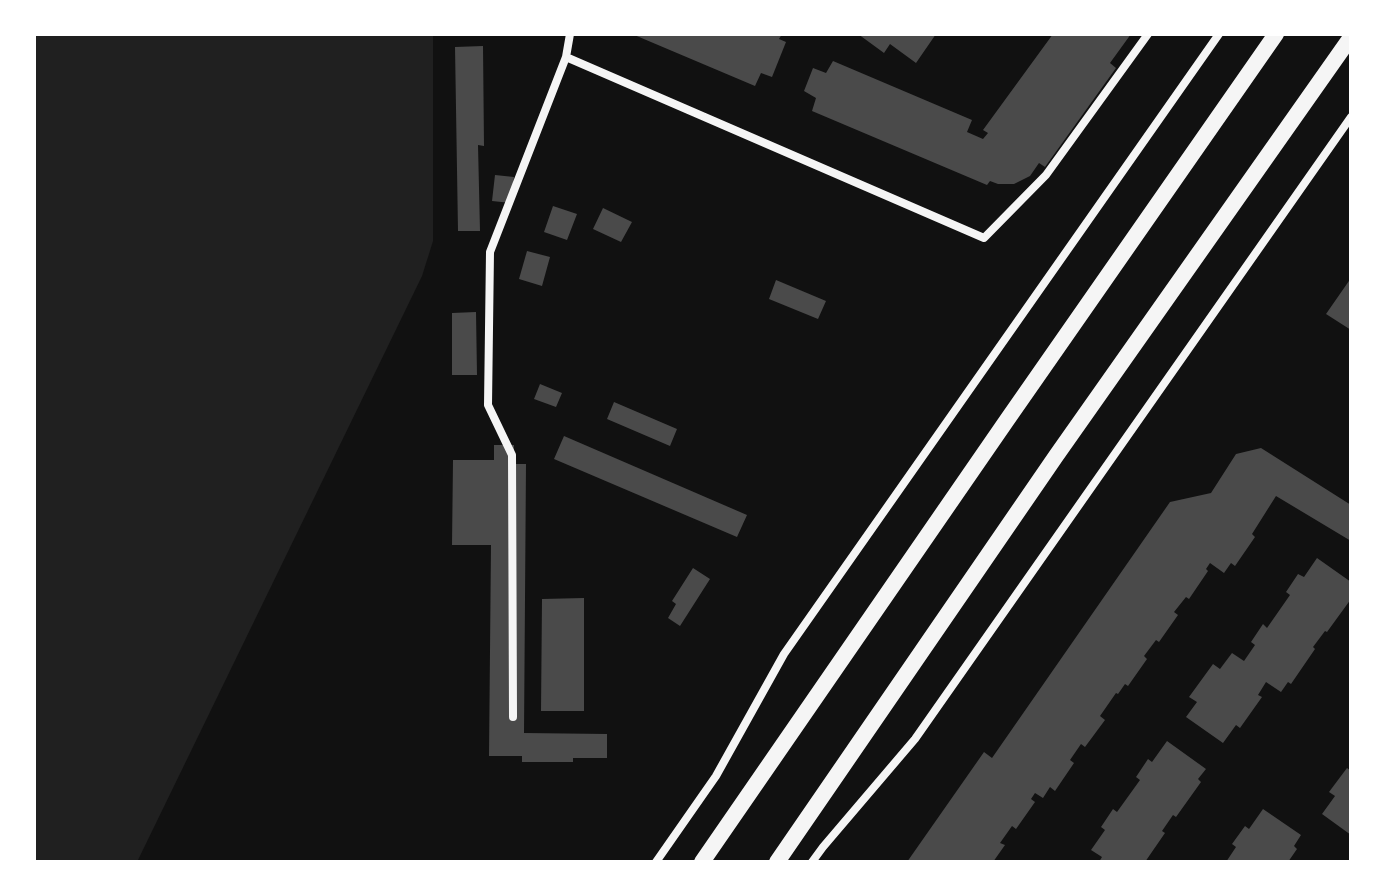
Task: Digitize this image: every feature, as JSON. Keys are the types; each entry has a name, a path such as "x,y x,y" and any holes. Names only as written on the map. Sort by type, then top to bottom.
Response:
{"main road":[{"path":"702,862 1276,34"},
{"path":"777,862 1056,456 1351,37"}],"street":[{"path":"513,717 512,455 488,405 490,252 566,57 570,34"},
{"path":"566,57 984,238 1046,175 1148,34"},
{"path":"656,862 716,776 784,654 1219,34"},
{"path":"812,862 915,739 1351,117"}],"shaded area":[{"path":"34,34 433,34 433,241 422,276 137,862 34,862"}],"building":[{"path":"632,34 782,34 779,39 786,42 772,77 761,73 755,86"},
{"path":"858,34 936,34 916,63 890,44 884,53"},
{"path":"1053,34 1131,34 1110,63 1116,68 1045,167 1039,163 1030,176 1014,184 990,181 987,185 812,111 816,98 804,91 813,68 826,73 833,61 972,120 967,132 983,139 988,133 983,130"},
{"path":"483,46 484,146 478,145 480,231 458,231 455,47"},
{"path":"495,175 514,177 511,203 492,201"},
{"path":"553,206 577,214 567,240 544,232"},
{"path":"603,208 632,222 621,242 593,229"},
{"path":"527,251 550,257 542,286 519,279"},
{"path":"1351,278 1351,330 1326,314"},
{"path":"776,280 826,301 818,319 769,299"},
{"path":"476,312 477,375 452,375 452,313"},
{"path":"540,384 562,393 556,407 534,399"},
{"path":"614,402 677,429 670,446 607,419"},
{"path":"564,436 747,515 737,537 554,459"},
{"path":"494,445 514,445 514,464 526,464 524,733 607,734 607,758 522,762 522,756 489,756 491,545 452,545 453,460 494,460"},
{"path":"1261,448 1351,505 1351,541 1276,496 1252,534 1255,537 1235,566 1231,563 1224,573 1210,563 1189,599 1186,597 1174,612 1178,615 1159,642 1156,640 1144,656 1147,659 1128,686 1125,684 1116,693 1100,716 1105,720 1085,747 1081,744 1070,760 1074,763 1055,791 1050,787 1043,798 1035,793 1031,799 1035,802 1016,829 1012,826 1000,843 1005,845 993,862 907,862 984,752 992,758 1170,502 1211,493 1236,454"},
{"path":"1317,558 1351,582 1351,599 1313,647 1315,649 1291,684 1288,682 1281,692 1266,682 1258,695 1262,697 1240,728 1236,725 1223,743 1186,717 1197,702 1189,697 1213,664 1220,669 1232,653 1244,661 1255,645 1251,642 1263,624 1267,628 1290,595 1286,592 1298,574 1304,577"},
{"path":"693,568 710,579 680,626 668,618 676,604 672,601"},
{"path":"584,598 584,711 541,711 542,599"},
{"path":"1167,741 1206,769 1198,779 1201,782 1176,817 1173,815 1145,862 1099,862 1102,857 1091,850 1105,830 1101,827 1113,809 1117,812 1140,780 1136,777 1148,759 1152,762"},
{"path":"1347,768 1351,771 1351,835 1322,814 1335,796 1329,792"},
{"path":"1263,809 1301,835 1294,846 1297,849 1288,862 1226,862 1236,847 1232,844 1245,826 1249,829"}]}
